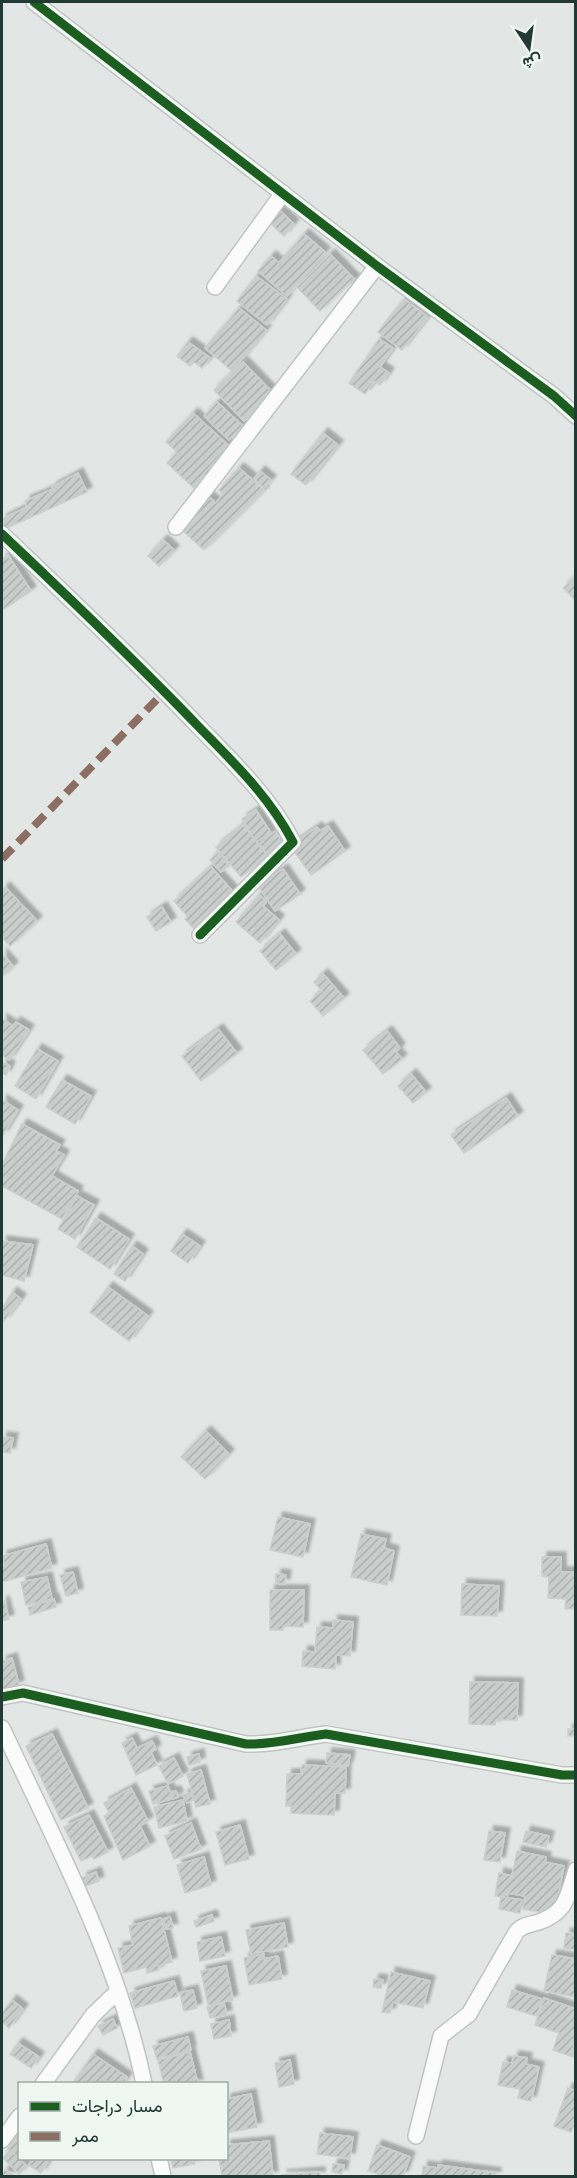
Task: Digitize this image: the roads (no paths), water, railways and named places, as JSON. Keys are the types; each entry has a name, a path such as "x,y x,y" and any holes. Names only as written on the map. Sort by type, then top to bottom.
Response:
{"street":[{"path":"34,2 377,266 554,396 576,416"},
{"path":"214,287 283,193"},
{"path":"176,527 377,266"},
{"path":"2,534 135,659 254,783 279,815 293,842 200,935"},
{"path":"2,1697 24,1693 246,1744 278,1744 298,1737 326,1734 550,1773 576,1775"},
{"path":"2,1728 86,1906 117,1992 143,2082"},
{"path":"416,2136 441,2036 469,2014 517,1931 524,1925 554,1916 565,1903 576,1870"},
{"path":"44,2082 93,2015 117,1992"},
{"path":"2,2140 18,2118"},
{"path":"159,2160 163,2176"}]}
